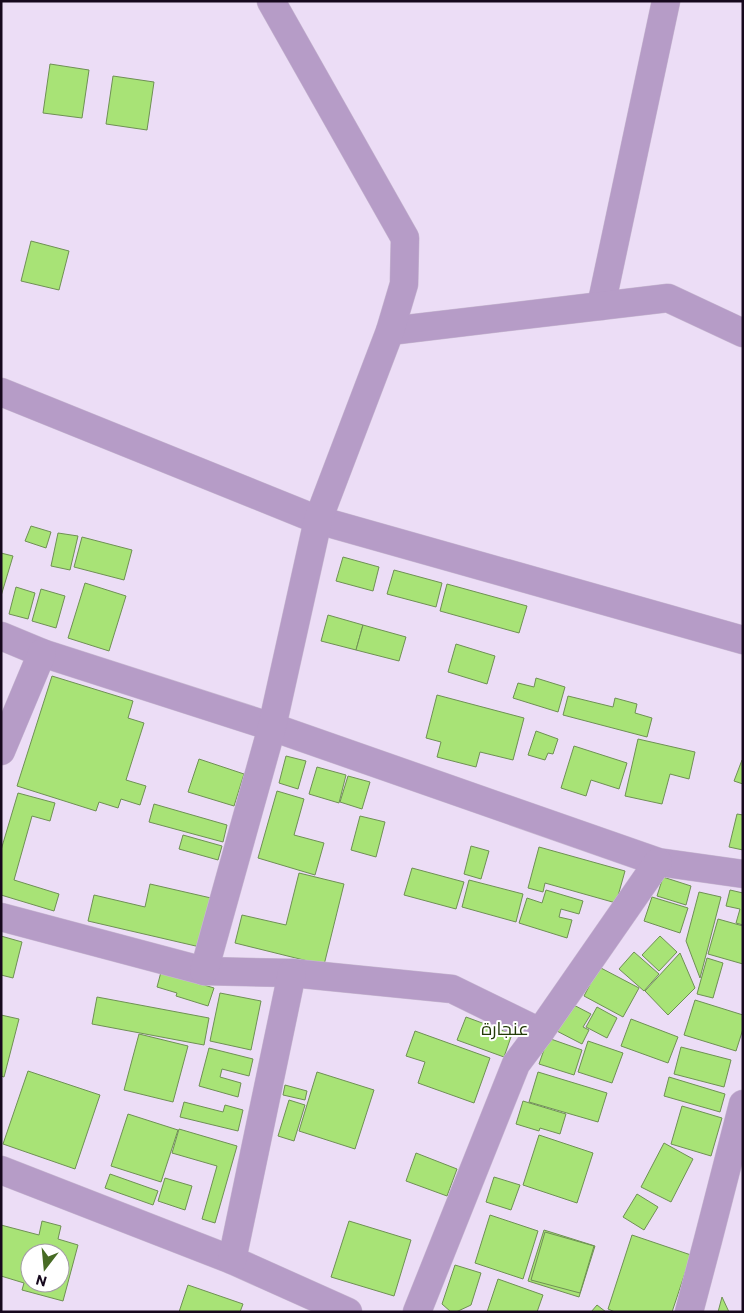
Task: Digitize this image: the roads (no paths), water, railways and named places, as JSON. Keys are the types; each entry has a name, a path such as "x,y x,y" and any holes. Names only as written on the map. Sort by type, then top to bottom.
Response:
{"street":[{"path":"204,971 272,726 318,520 390,331 404,284 405,238 271,1"},
{"path":"600,306 666,1"},
{"path":"390,331 668,298 743,333"},
{"path":"1,392 318,520 743,640"},
{"path":"1,636 42,653 272,726 658,862 743,874"},
{"path":"1,751 42,653"},
{"path":"416,1312 516,1064 658,862"},
{"path":"1,917 204,971 292,973 452,988 540,1032"},
{"path":"232,1260 292,973"},
{"path":"689,1312 743,1104"},
{"path":"1,1170 232,1260 348,1312"}],"district":[{"name":"عنجارة","path":"505,1029"}]}
